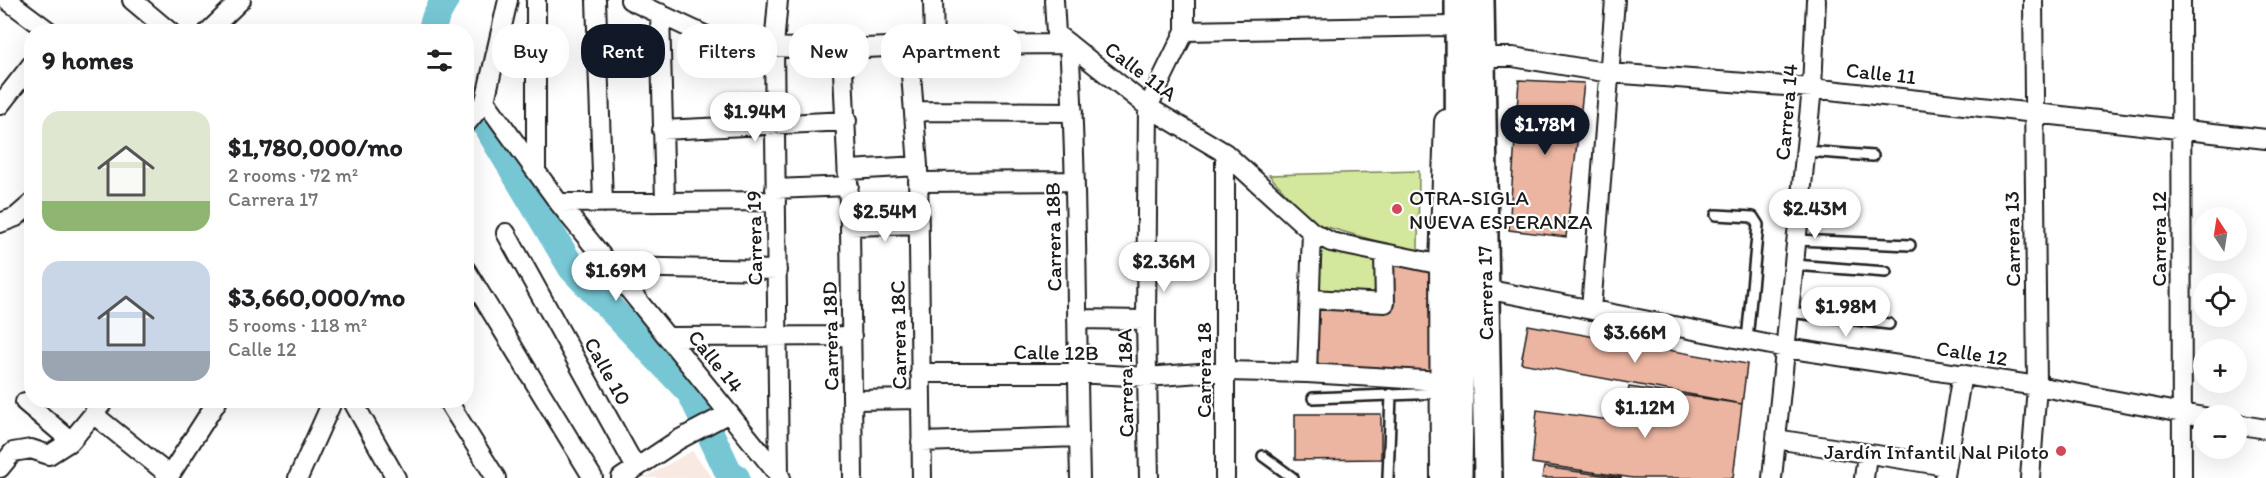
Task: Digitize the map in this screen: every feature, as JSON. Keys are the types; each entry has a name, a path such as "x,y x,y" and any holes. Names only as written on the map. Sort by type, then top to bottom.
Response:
{"main road":[{"path":"1443,478 1441,387 1452,320 1442,265 1451,0"},
{"name":"Carrera 17","path":"1458,478 1452,320 1459,0"},
{"name":"Carrera 17","path":"1480,0 1496,478"},
{"name":"Carrera 17","path":"1488,478 1490,0"}],"street":[{"path":"6,0 39,24"},
{"path":"132,0 160,24"},
{"path":"216,24 241,0"},
{"path":"476,112 508,0"},
{"path":"536,0 536,169"},
{"path":"596,0 603,203"},
{"path":"630,0 653,7 686,24"},
{"name":"Carrera 19","path":"776,24 778,0"},
{"path":"933,0 934,24"},
{"name":"Carrera 18B","path":"1054,0 1056,34 1069,44 1073,112 1080,478"},
{"path":"1148,107 1185,31 1185,0"},
{"path":"1592,310 1616,0"},
{"name":"Carrera 14","path":"1772,478 1812,88 1816,0"},
{"name":"Carrera 13","path":"2030,478 2037,386 2033,0"},
{"name":"Carrera 12","path":"2181,0 2182,478"},
{"path":"653,7 662,130 664,202"},
{"path":"1185,31 1450,26"},
{"path":"1021,44 1069,44"},
{"name":"Calle 11A","path":"1069,44 1148,107 1225,153 1312,232 1331,242 1442,265"},
{"name":"Calle 11","path":"1490,57 1513,57 1610,73 1812,88 2266,139"},
{"path":"0,105 24,74"},
{"name":"Carrera 19","path":"774,78 780,477"},
{"name":"Carrera 18D","path":"844,78 849,178 853,478"},
{"name":"Carrera 18C","path":"912,78 918,174 922,478"},
{"name":"Carrera 18A","path":"1148,107 1146,320 1149,478"},
{"path":"915,111 1073,112"},
{"name":"Calle 14","path":"476,112 536,169 559,203 668,337 723,416 780,477"},
{"path":"662,130 847,121"},
{"name":"Carrera 18","path":"1225,153 1225,478"},
{"path":"559,203 664,202 776,195 849,178 918,174 1075,181"},
{"path":"0,223 16,217 24,210"},
{"path":"850,226 919,224"},
{"path":"1307,373 1312,232"},
{"name":"Calle 10","path":"506,233 636,468"},
{"path":"1311,299 1385,303 1384,254"},
{"path":"611,267 777,270"},
{"path":"474,283 593,478"},
{"name":"Calle 12","path":"1488,289 1786,348 2037,386 2193,415"},
{"path":"1077,319 1146,320"},
{"path":"668,337 852,336"},
{"path":"1226,371 1307,373 1441,387"},
{"name":"Calle 12B","path":"920,373 1077,373 1147,377 1226,371"},
{"path":"1776,440 1867,455 1946,472 1962,374"},
{"path":"853,400 921,399"},
{"path":"32,408 71,441"},
{"path":"0,468 13,452 31,449 49,454 71,441 98,408"},
{"path":"100,408 168,477 213,408"},
{"path":"298,478 329,408"},
{"path":"357,408 396,478"},
{"path":"452,408 496,478"},
{"path":"621,478 678,440 723,416"},
{"path":"2247,426 2266,429"},
{"path":"921,442 1079,437"},
{"path":"1864,478 1867,455"}],"lane":[{"path":"1806,151 1873,156"},
{"path":"1716,215 1754,217 1758,225 1746,340"},
{"path":"1797,240 1910,245"},
{"path":"1794,265 1886,272"},
{"path":"1789,312 1889,324"},
{"path":"1312,399 1391,394 1441,387"},
{"path":"1388,478 1391,394"},
{"path":"1263,456 1293,478"}],"shaded area":[{"path":"692,451 713,478 643,478"}],"green space":[{"path":"1419,171 1418,253 1313,223 1269,175"},
{"path":"1318,244 1378,260 1379,297 1318,293"}],"building":[{"path":"1519,80 1584,83 1566,237 1509,230"},
{"path":"1391,262 1434,271 1436,376 1317,373 1317,307 1392,310"},
{"path":"1528,325 1747,364 1742,404 1521,363"},
{"path":"1629,387 1742,404 1733,478 1633,478 1532,463 1537,410 1623,422"},
{"path":"1295,414 1381,414 1381,459 1295,460"},
{"path":"1544,467 1622,478 1542,478"}],"waterway":[{"path":"434,24 445,0"},
{"path":"474,110 479,113 572,268 691,393 728,471 736,478"}],"place":[{"name":"OTRA-SIGLA NUEVA ESPERANZA","path":"1397,209"},
{"name":"Jardín Infantil Nal Piloto","path":"2061,451"}]}
